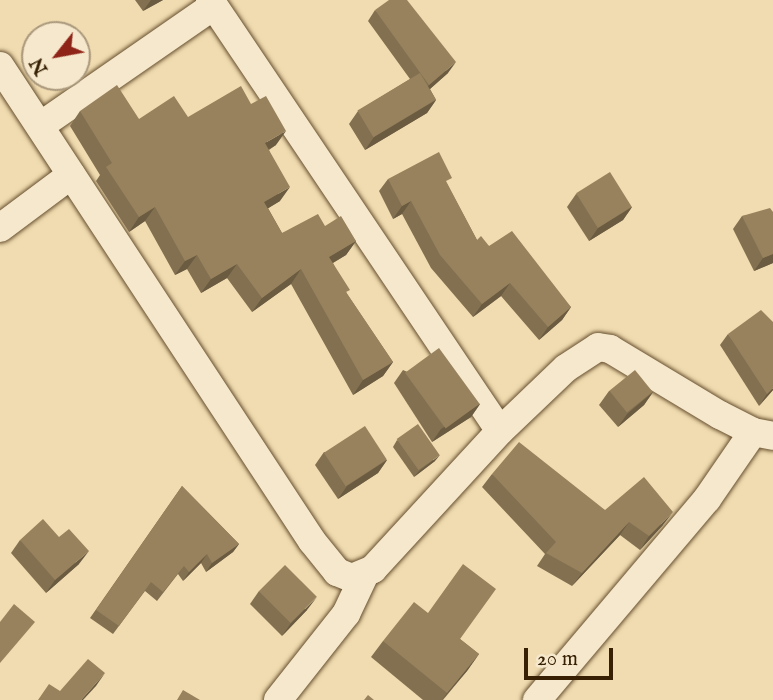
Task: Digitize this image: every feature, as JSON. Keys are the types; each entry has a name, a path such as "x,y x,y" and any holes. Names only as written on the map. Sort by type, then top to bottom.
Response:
{"street":[{"path":"40,126 211,3 500,431"},
{"path":"0,66 312,541 337,572 363,576"},
{"path":"0,228 71,175"},
{"path":"278,700 346,614 363,576 500,431 566,368 598,347 610,349 763,434 537,700"}],"building":[{"path":"389,0 407,0 456,62 429,85 375,10"},
{"path":"420,73 436,100 373,137 357,111"},
{"path":"117,85 139,119 174,96 188,117 241,86 251,104 266,96 286,131 265,143 290,187 264,202 282,233 318,214 325,226 341,216 356,241 329,257 350,290 346,292 393,362 363,380 301,269 262,298 237,264 211,279 197,255 185,261 155,207 139,217 106,167 112,163 80,111"},
{"path":"439,152 452,178 446,181 477,240 481,236 489,246 512,231 571,307 548,327 510,283 482,304 440,255 411,201 402,206 388,179"},
{"path":"610,172 632,207 598,228 576,193"},
{"path":"770,208 773,212 773,254 763,258 742,216"},
{"path":"761,310 773,322 773,388 767,394 728,334"},
{"path":"439,348 480,404 446,429 405,373"},
{"path":"635,370 653,392 627,413 609,391"},
{"path":"418,424 440,455 418,470 397,439"},
{"path":"365,426 387,460 346,486 324,453"},
{"path":"519,442 605,510 644,477 673,512 649,536 629,522 582,573 546,553 556,542 492,474"},
{"path":"182,486 239,544 212,563 207,554 189,572 184,566 163,592 151,582 119,626 96,610"},
{"path":"43,519 59,537 69,529 89,551 55,580 20,540"},
{"path":"463,564 496,589 460,639 479,654 447,693 383,641 414,602 428,613"},
{"path":"285,565 317,597 291,623 259,591"},
{"path":"14,604 35,622 0,663 0,622"},
{"path":"88,659 105,673 81,700 38,700 49,684 60,691"},
{"path":"183,690 200,700 177,700"}]}
